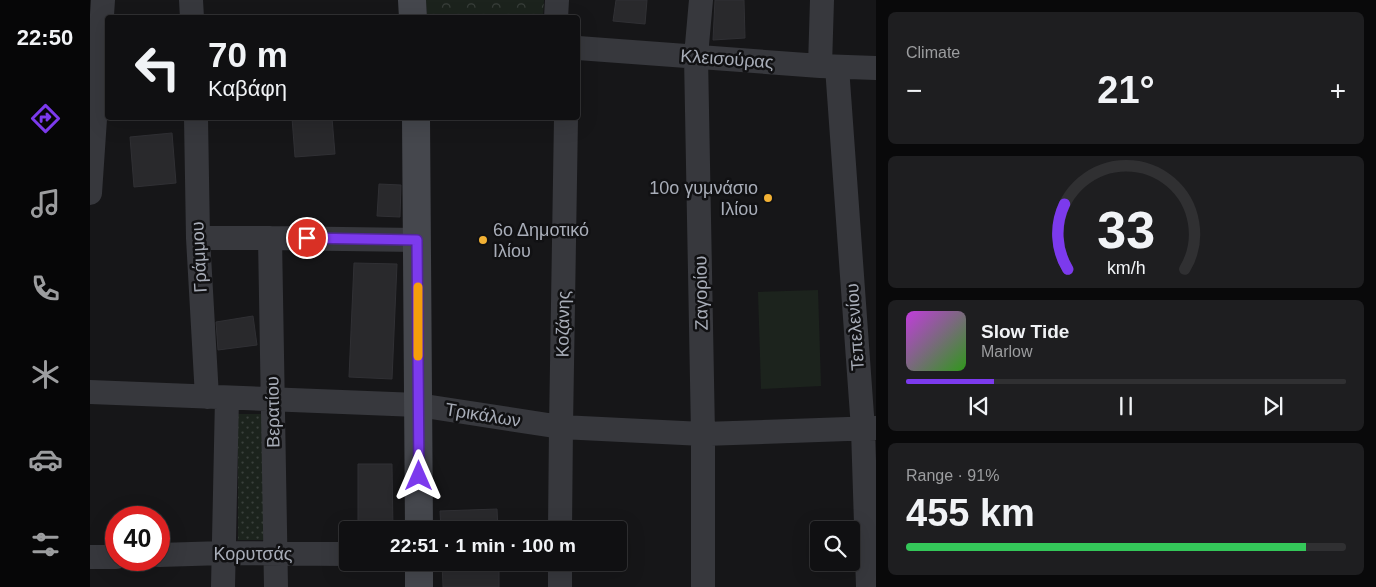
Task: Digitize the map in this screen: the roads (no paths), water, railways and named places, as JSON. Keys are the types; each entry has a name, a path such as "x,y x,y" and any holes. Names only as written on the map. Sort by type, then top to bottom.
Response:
{"street":[{"path":"90,193 104,0"},
{"path":"191,0 192,15"},
{"path":"412,0 413,15"},
{"path":"556,15 557,0"},
{"name":"Ζαγορίου","path":"702,0 696,56 703,434 702,587"},
{"name":"Τεπελενίου","path":"822,0 869,429 868,587"},
{"name":"Κλεισούρας","path":"580,48 876,68"},
{"name":"Γράμμου","path":"196,120 198,238 217,398 224,553 223,587"},
{"path":"416,120 419,521"},
{"name":"Κοζάνης","path":"560,521 566,120"},
{"path":"198,238 417,240"},
{"name":"Βερατίου","path":"270,238 276,587"},
{"name":"Τρικάλων","path":"90,392 418,405 561,427 703,434 869,429"},
{"name":"Κορυτσάς","path":"170,555 339,554"},
{"path":"90,558 105,557"},
{"path":"419,571 420,587"},
{"path":"560,571 560,587"}],"place":[{"name":"10ο γυμνάσιο Ιλίου","path":"768,198"},
{"name":"6ο Δημοτικό Ιλίου","path":"483,240"}]}
